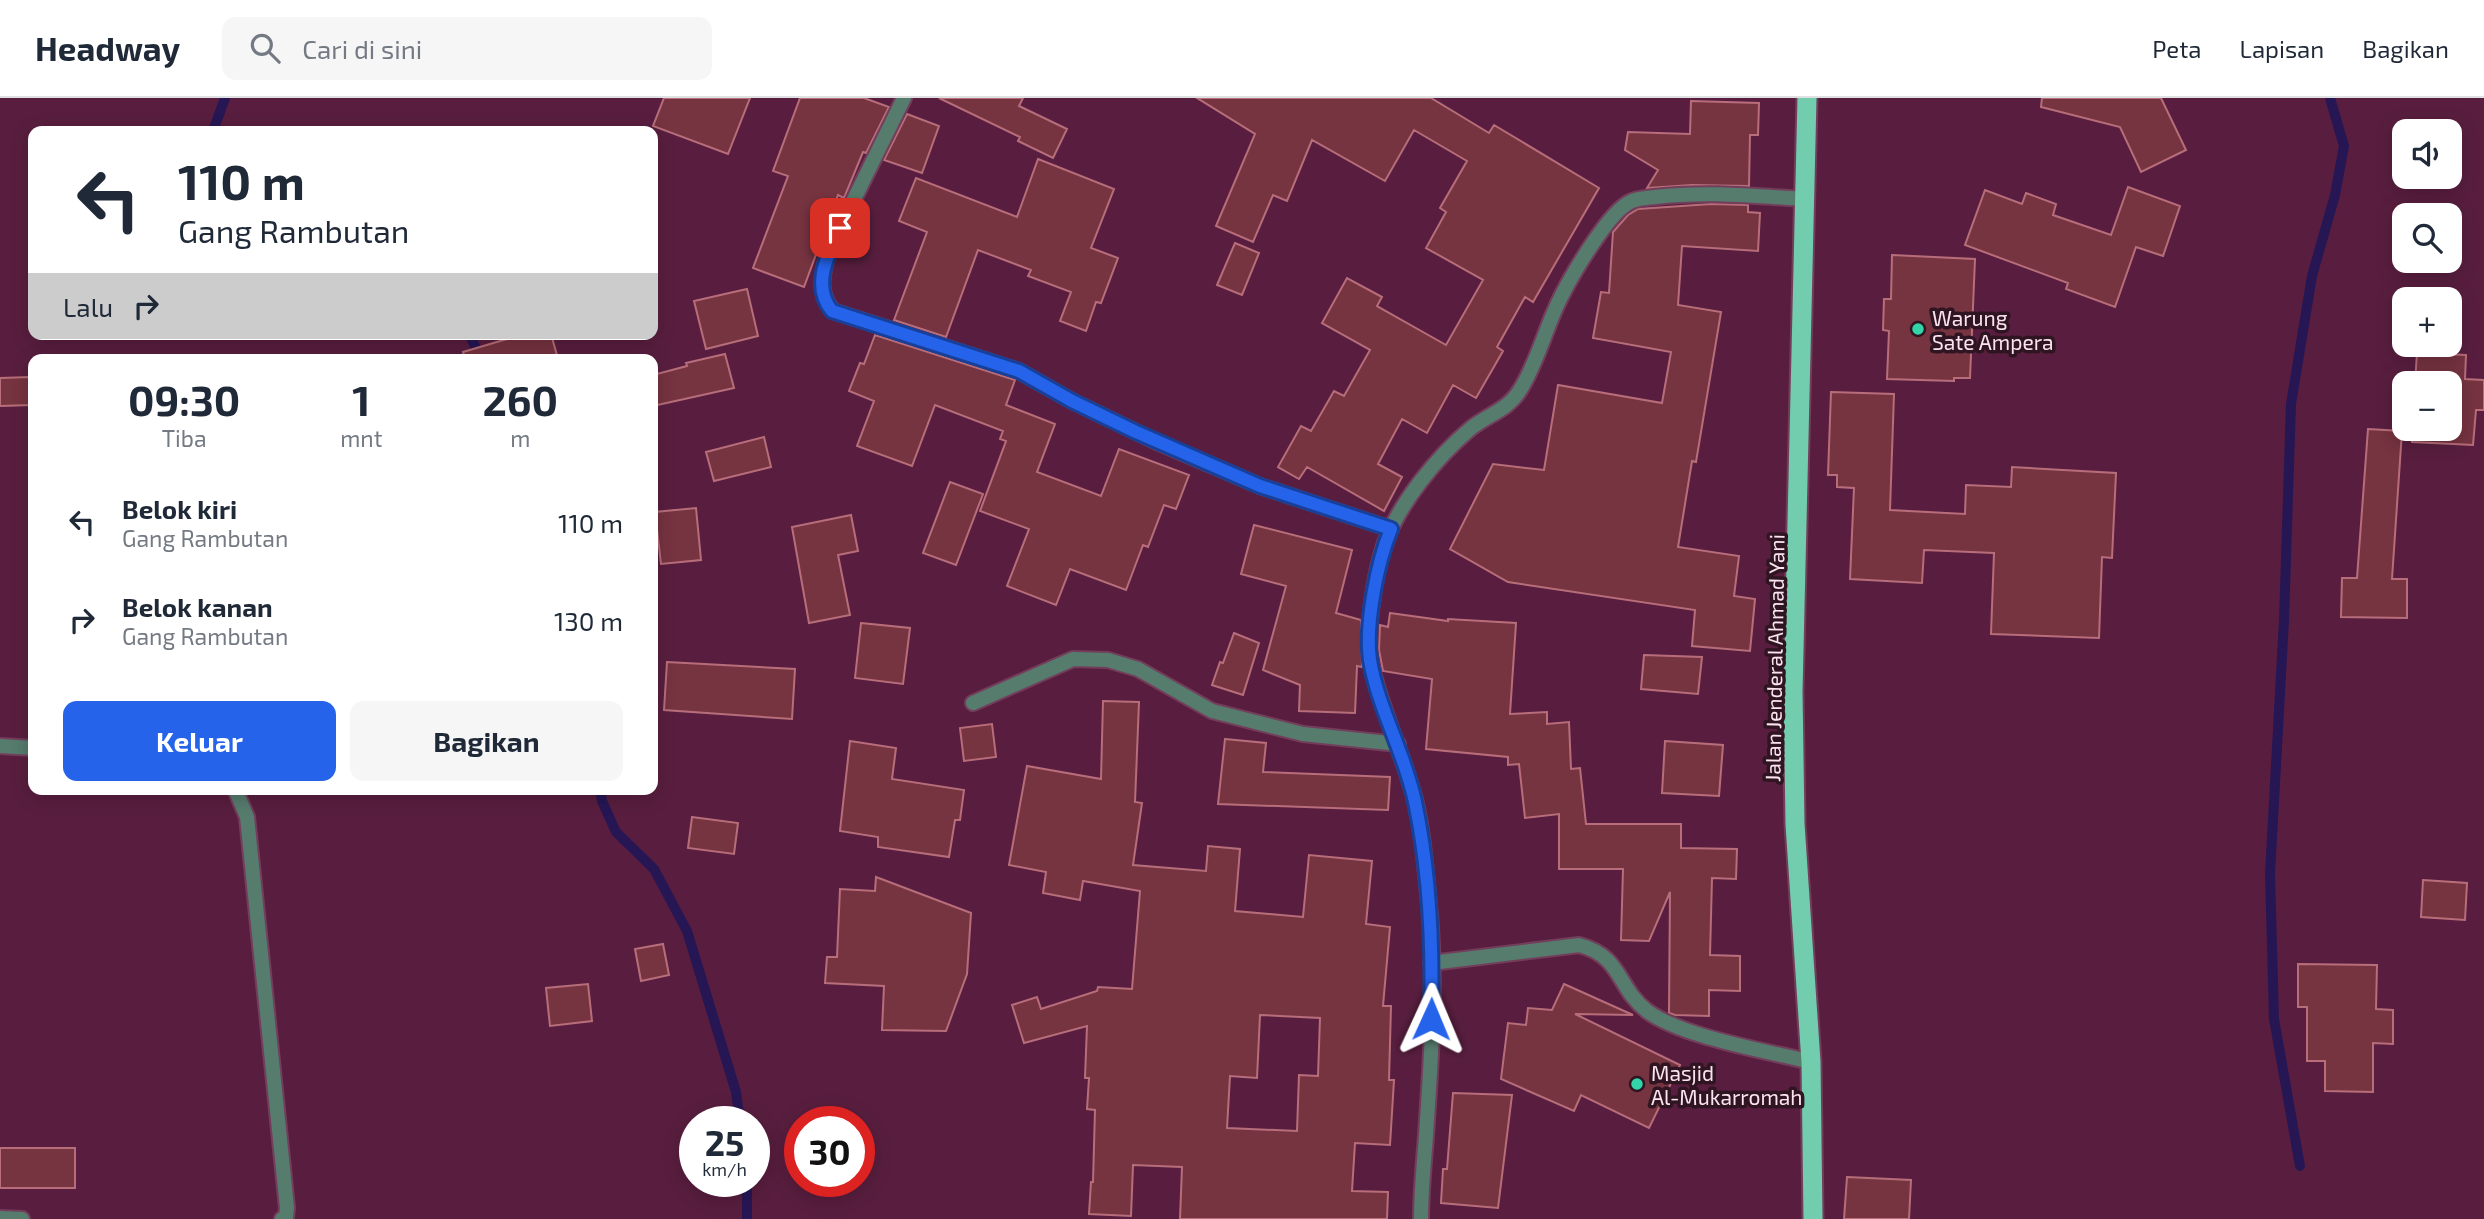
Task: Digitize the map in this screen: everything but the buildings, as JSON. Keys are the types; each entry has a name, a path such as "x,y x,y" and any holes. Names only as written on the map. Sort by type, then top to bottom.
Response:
{"highway":[{"name":"Jalan Jenderal Ahmad Yani","path":"1807,98 1793,692 1795,824 1811,1062 1813,1219"}],"street":[{"path":"904,98 830,250 822,274 822,291 832,311 1019,371 1072,401 1145,436 1260,486 1391,529"},
{"path":"1421,1219 1429,1089 1431,963 1424,850 1415,800 1378,690 1369,643 1377,576 1391,529 1423,478 1453,445 1472,427 1502,410 1520,392 1562,295 1580,262 1593,242 1626,205 1645,198 1700,194 1804,199"},
{"path":"973,703 1073,659 1108,660 1138,669 1212,711 1303,734 1398,744"},
{"path":"0,746 28,748"},
{"path":"238,795 247,817 287,1208 286,1217 282,1219"},
{"path":"1431,963 1579,945 1589,948 1613,964 1626,987 1646,1010 1680,1028 1811,1062"},
{"path":"0,1218 22,1219"}],"waterway":[{"path":"215,126 225,98"},
{"path":"2300,1166 2274,1019 2270,874 2284,620 2291,404 2312,276 2335,195 2344,146 2330,98"},
{"path":"472,340 479,354"},
{"path":"601,795 616,832 654,869 687,931 736,1092 738,1106"},
{"path":"747,1197 747,1219"}],"place":[{"name":"Warung Sate Ampera","path":"1918,329"},
{"name":"Masjid Al-Mukarromah","path":"1637,1084"}],"route":[{"path":"840,228 822,274 822,291 832,311 1019,371 1136,432 1260,486 1391,529 1377,576 1369,643 1378,690 1415,800 1424,850 1430,920 1431,1019"}]}
